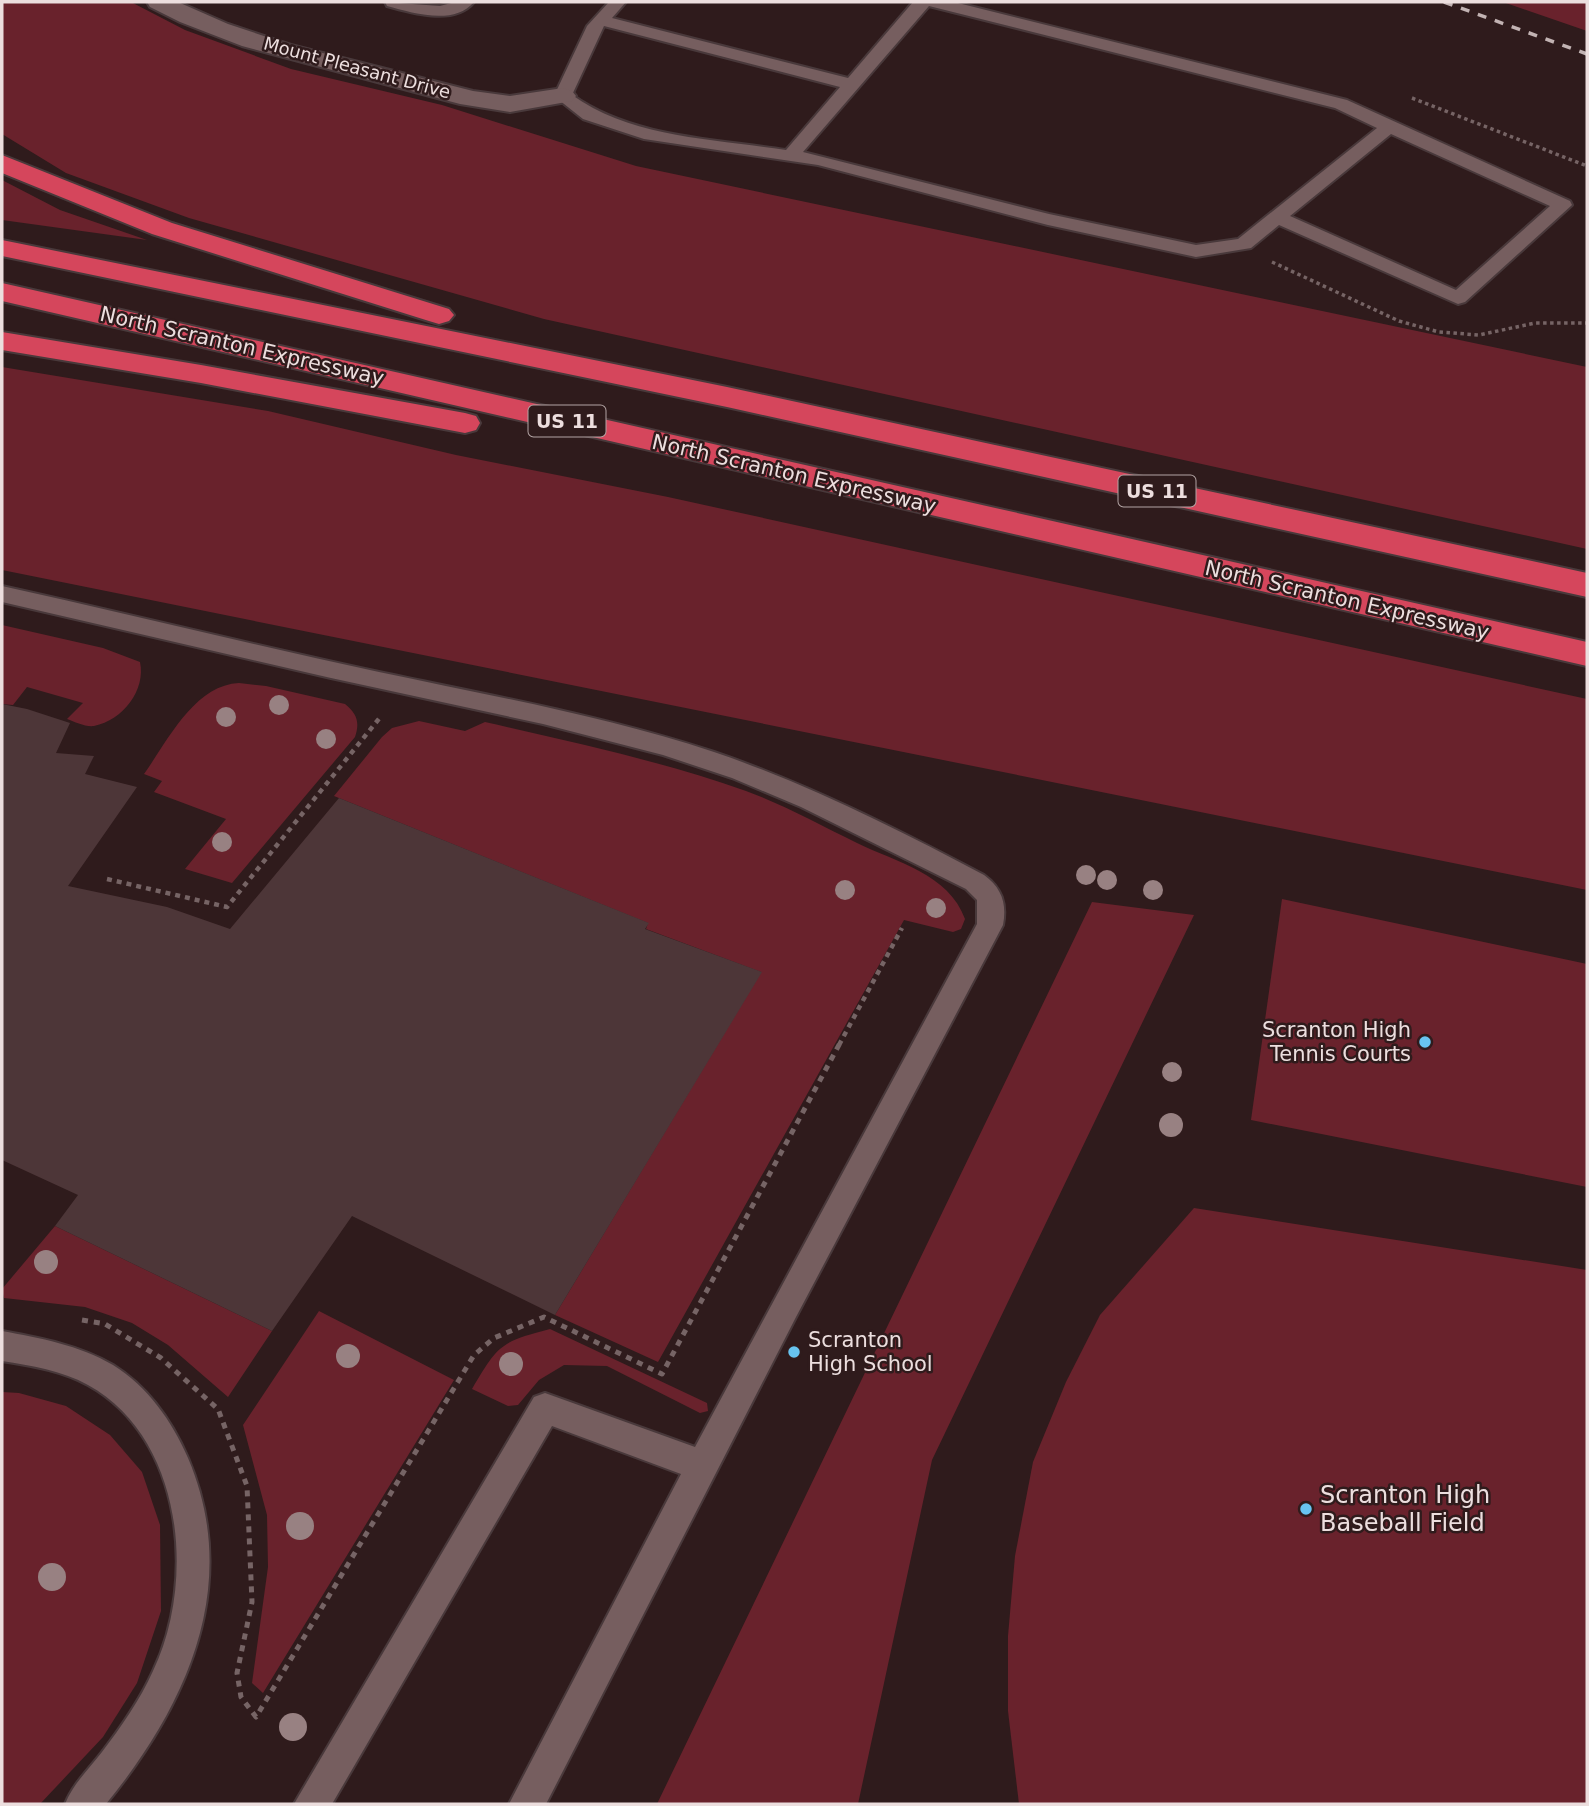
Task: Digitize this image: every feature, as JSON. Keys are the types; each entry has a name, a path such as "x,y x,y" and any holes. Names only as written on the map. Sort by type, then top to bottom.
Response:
{"highway":[{"path":"2,163 106,208 311,276 727,397"},
{"name":"US 11","path":"2,248 727,397 1587,584"},
{"name":"North Scranton Expressway","path":"2,292 1587,654"},
{"path":"2,341 279,388 1132,552"}],"street":[{"name":"Mount Pleasant Drive","path":"159,2 234,35 318,61 467,96 509,104 537,102 563,96"}],"lane":[{"path":"393,2 436,11 458,9 466,2"},
{"path":"618,2 595,26 563,96 589,115 650,135 791,155 883,175 1048,219 1196,251 1244,244 1389,127"},
{"path":"791,155 922,2"},
{"path":"935,2 1341,104 1563,205 1458,298 1277,217"},
{"path":"600,20 851,84"},
{"path":"2,594 219,645 541,715 704,758 784,788 857,821 986,889 994,907 990,925 912,1066 527,1804"},
{"path":"2,1346 20,1347 65,1360 94,1373 125,1392 149,1416 176,1463 192,1524 192,1587 183,1637 172,1669 126,1753 83,1804"},
{"path":"312,1804 545,1408 703,1466"}],"path":[{"path":"107,880 227,907 390,707"},
{"path":"256,1717 474,1355 494,1339 544,1317 662,1374 902,928"}],"shaded area":[{"path":"2,2 131,2 185,30 291,69 442,105 636,166 1587,367 1587,549 544,319 189,218 66,173 2,134"},
{"path":"1503,2 1587,2 1587,31"},
{"path":"2,180 60,210 147,240 2,220"},
{"path":"2,367 268,411 456,455 668,497 1587,699 1587,890 2,570"},
{"path":"2,625 103,648 140,662 141,673 136,693 123,710 105,723 94,726 67,719 83,703 27,687 13,705 2,704"},
{"path":"239,683 266,686 345,704 355,715 357,727 355,737 232,883 185,869 226,819 154,792 162,781 144,774 172,732 195,704 223,686"},
{"path":"419,721 465,731 485,722 649,761 746,791 920,871 947,891 965,919 961,929 953,932 904,920 658,1362 555,1315 761,972 646,929 648,923 334,796 392,728"},
{"name":"Scranton High Tennis Courts","path":"1282,899 1587,964 1587,1187 1251,1120"},
{"path":"1092,902 1194,915 932,1460 858,1804 657,1804"},
{"name":"Scranton High Baseball Field","path":"1194,1208 1587,1270 1587,1804 1019,1804 1008,1711 1008,1636 1015,1556 1033,1462 1066,1382 1100,1315"},
{"path":"55,1226 272,1331 228,1397 168,1345 132,1323 85,1307 4,1298 2,1289"},
{"path":"319,1311 454,1380 263,1693 252,1683 268,1567 267,1515 243,1425"},
{"path":"550,1329 707,1403 708,1411 700,1413 607,1366 564,1365 539,1380 518,1405 508,1406 472,1389 502,1347 520,1338"},
{"path":"2,1392 19,1393 66,1406 110,1435 142,1472 160,1525 161,1611 137,1683 103,1737 40,1804 2,1804"}],"building":[{"path":"2,704 70,723 56,753 94,756 85,774 137,787 68,886 167,907 230,929 339,798 649,923 645,929 762,972 555,1315 352,1216 272,1331 55,1226 78,1195 2,1160"}],"railway":[{"path":"1444,2 1587,54"}],"place":[{"name":"Scranton High Tennis Courts","path":"1425,1042"},
{"name":"Scranton High School","path":"794,1352"},
{"name":"Scranton High Baseball Field","path":"1306,1509"}]}
